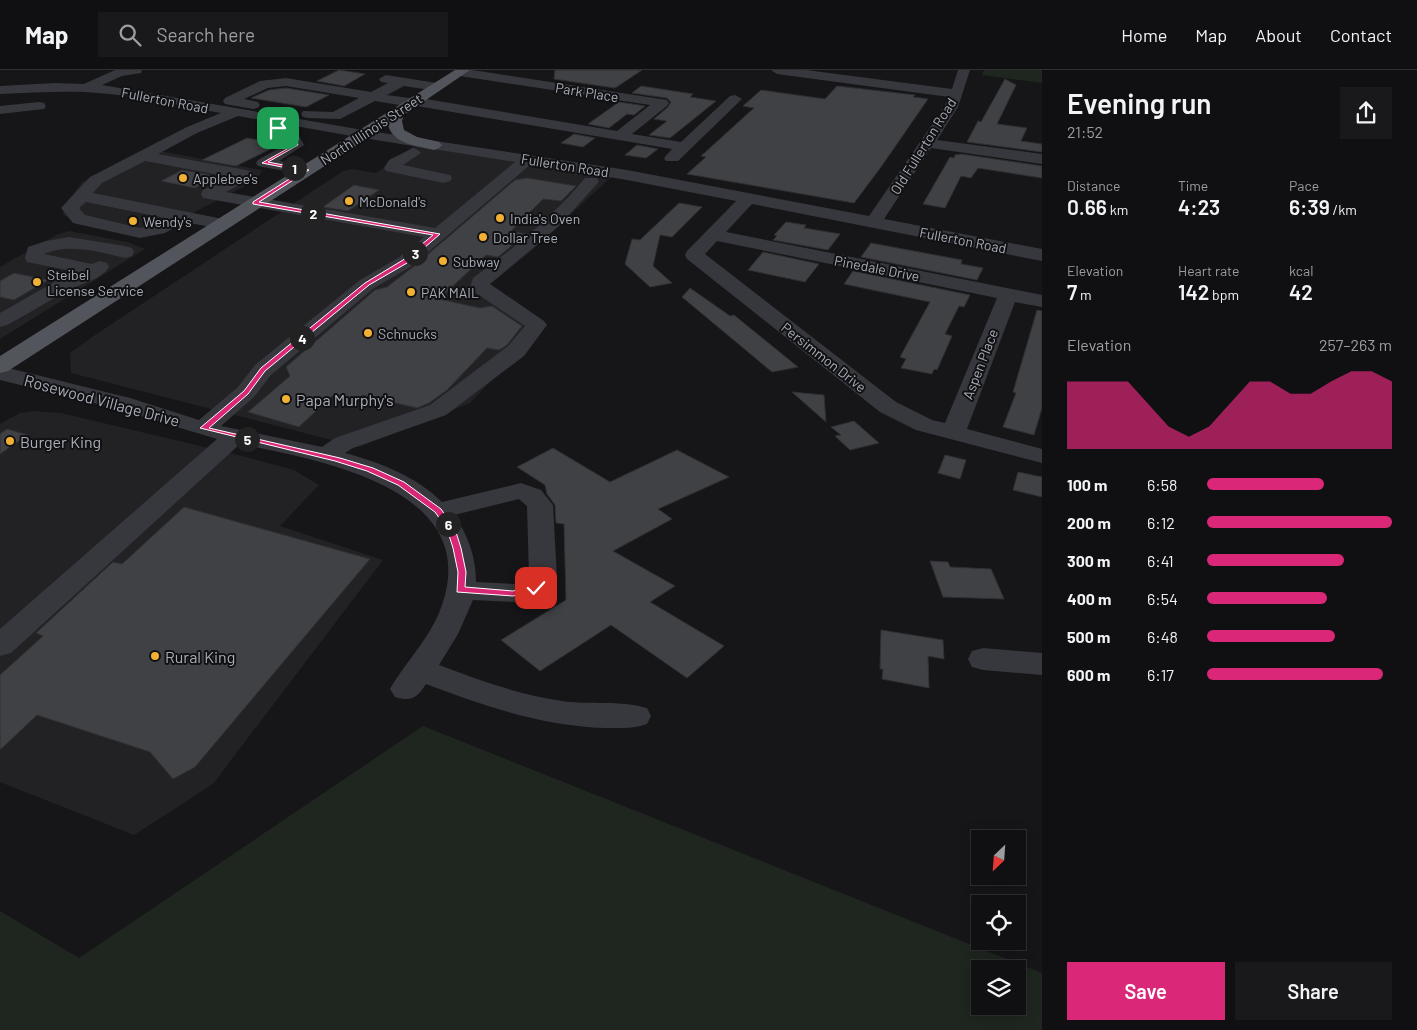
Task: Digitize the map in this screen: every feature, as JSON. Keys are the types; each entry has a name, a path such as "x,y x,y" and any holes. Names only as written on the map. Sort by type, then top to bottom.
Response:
{"main road":[{"name":"North Illinois Street","path":"0,366 462,71"},
{"path":"396,113 393,127 397,132 417,141 434,145"}],"street":[{"path":"86,88 116,72 136,70"},
{"name":"Old Fullerton Road","path":"777,70 958,94 928,143 873,223"},
{"path":"958,94 964,70"},
{"name":"Park Place","path":"462,71 662,103 620,136"},
{"path":"378,72 440,85"},
{"path":"261,164 296,145 294,139 262,132 307,114 377,79 440,85"},
{"path":"234,114 335,116 403,81"},
{"path":"234,114 265,84 273,82 293,83 371,98 413,102 685,147"},
{"name":"Fullerton Road","path":"0,90 55,87 118,91 211,116 234,114 528,158 1042,254"},
{"path":"648,179 736,99"},
{"path":"0,110 39,106"},
{"path":"181,216 159,229 140,233 79,219 70,208 96,180 158,148 211,116"},
{"path":"928,143 1042,159"},
{"path":"158,148 307,170"},
{"path":"413,153 395,163 392,168 444,178"},
{"path":"143,156 246,175 203,197 255,203 438,234"},
{"path":"204,428 246,392 263,370 367,284 405,262 528,158"},
{"path":"96,180 124,185"},
{"path":"325,456 344,443 438,410 516,351 537,325 480,287 480,282 525,249 575,202 592,181"},
{"path":"82,196 222,224"},
{"name":"Persimmon Drive","path":"748,199 694,255 888,407 924,425 1042,456"},
{"name":"Pinedale Drive","path":"713,235 1042,300"},
{"path":"0,321 63,285 88,274 125,252 68,241 48,244 35,251 34,258 88,274 123,287"},
{"name":"Aspen Place","path":"953,434 1008,294"},
{"name":"Rosewood Village Drive","path":"0,373 141,409 235,436 325,456 370,470 401,483 438,511 451,529 462,572 460,590 452,616 413,680 457,684 551,711 595,716 635,716"},
{"name":"Rosewood Village Drive","path":"0,388 127,419 204,428"},
{"path":"0,646 235,436"},
{"path":"438,511 502,494 521,491 532,494 540,505 544,578 536,588 513,593 460,590"},
{"path":"983,659 1042,664"}],"shaded area":[{"path":"984,70 1042,70 1042,83 982,75"},
{"path":"414,146 611,177 529,253 490,284 541,328 470,403 359,447 71,373 70,353 95,335 343,171 352,169 376,173"},
{"path":"149,149 262,170 258,179 157,232 80,223 63,215 65,205 82,182"},
{"path":"69,231 127,242 145,249 0,339 0,267 58,234"},
{"path":"33,411 61,413 294,470 319,485 280,526 383,560 213,784 134,835 0,782 0,424 20,413"},
{"path":"423,726 971,945 971,950 984,950 1009,960 971,960 971,1015 1026,1015 1026,967 1042,973 1042,1030 0,1030 0,911 79,958"}],"building":[{"path":"339,70 365,74 344,86 317,81"},
{"path":"555,70 642,70 615,88 554,79"},
{"path":"1005,79 1016,85 997,124 1027,128 1021,141 1042,144 1042,152 967,142 978,121 981,122"},
{"path":"641,86 693,94 690,97 716,101 670,138 649,135 667,121 654,119 671,102 667,98 632,93"},
{"path":"837,86 915,95 913,97 928,99 854,203 687,174 706,157 701,156 754,108 743,106 761,90 825,99"},
{"path":"286,88 329,95 306,107 251,98 269,90"},
{"path":"619,102 645,106 634,115 627,114 609,128 588,124"},
{"path":"574,134 595,138 583,147 561,143"},
{"path":"247,138 281,144 236,166 202,160"},
{"path":"637,145 658,149 646,158 625,155"},
{"path":"961,154 1042,166 1042,178 978,168 971,178 961,176 945,208 923,204 950,157 954,158 955,155"},
{"path":"182,170 217,176 195,188 161,181"},
{"path":"527,178 576,186 561,201 543,199 511,231 526,234 498,257 486,255 439,299 480,308 492,306 522,326 507,345 499,350 487,348 447,390 429,403 417,408 362,395 355,402 332,396 299,427 248,412 290,376 286,367 375,290 387,287 413,267 515,180"},
{"path":"354,185 379,190 348,211 323,207"},
{"path":"679,203 702,207 672,237 660,235 653,266 672,283 650,287 625,264 632,239 640,240"},
{"path":"786,222 806,225 804,228 840,234 828,250 773,240 777,236 774,235"},
{"path":"871,243 962,260 961,264 983,268 977,280 861,257"},
{"path":"763,252 819,264 805,282 748,270"},
{"path":"853,271 970,295 964,307 959,306 945,334 952,336 937,370 934,369 932,374 901,368 906,359 900,357 930,302 844,284"},
{"path":"14,273 48,280 14,300 0,297 0,281"},
{"path":"690,288 730,316 734,315 798,367 772,372 682,297"},
{"path":"1037,310 1042,311 1042,408 1034,435 1003,427 1016,393 1013,392"},
{"path":"792,392 824,395 826,422"},
{"path":"854,421 879,443 850,450 835,436 841,435 831,427"},
{"name":"Burger King","path":"7,429 28,435 0,454 0,434"},
{"path":"553,448 610,482 677,450 729,477 658,509 672,519 613,551 675,586 650,602 724,646 687,678 611,625 540,671 501,640 566,600 564,524 556,523 555,505 547,494 545,485 517,467"},
{"path":"945,455 966,460 960,479 938,473"},
{"path":"1018,472 1042,477 1042,497 1013,490"},
{"name":"Rural King","path":"184,507 370,559 195,767 173,779 150,752 37,715 0,750 0,675 43,636 36,633 113,562 122,564"},
{"path":"930,561 948,562 950,567 991,569 1004,599 943,597"},
{"path":"881,630 943,640 944,659 928,656 929,688 882,679 883,669 880,669"}],"place":[{"name":"Applebee's","path":"183,178"},
{"name":"McDonald's","path":"349,201"},
{"name":"India's Oven","path":"500,218"},
{"name":"Wendy's","path":"133,221"},
{"name":"Dollar Tree","path":"483,237"},
{"name":"Subway","path":"443,261"},
{"name":"Steibel License Service","path":"37,282"},
{"name":"PAK MAIL","path":"411,292"},
{"name":"Schnucks","path":"368,333"},
{"name":"Papa Murphy's","path":"286,399"},
{"name":"Burger King","path":"10,441"},
{"name":"Rural King","path":"155,656"}],"route":[{"path":"278,128 267,133 294,139 296,145 264,163 307,170 255,203 438,234 405,262 367,284 263,370 246,392 204,428 337,459 401,483 438,511 451,529 462,572 460,590 513,593 536,588"}]}
